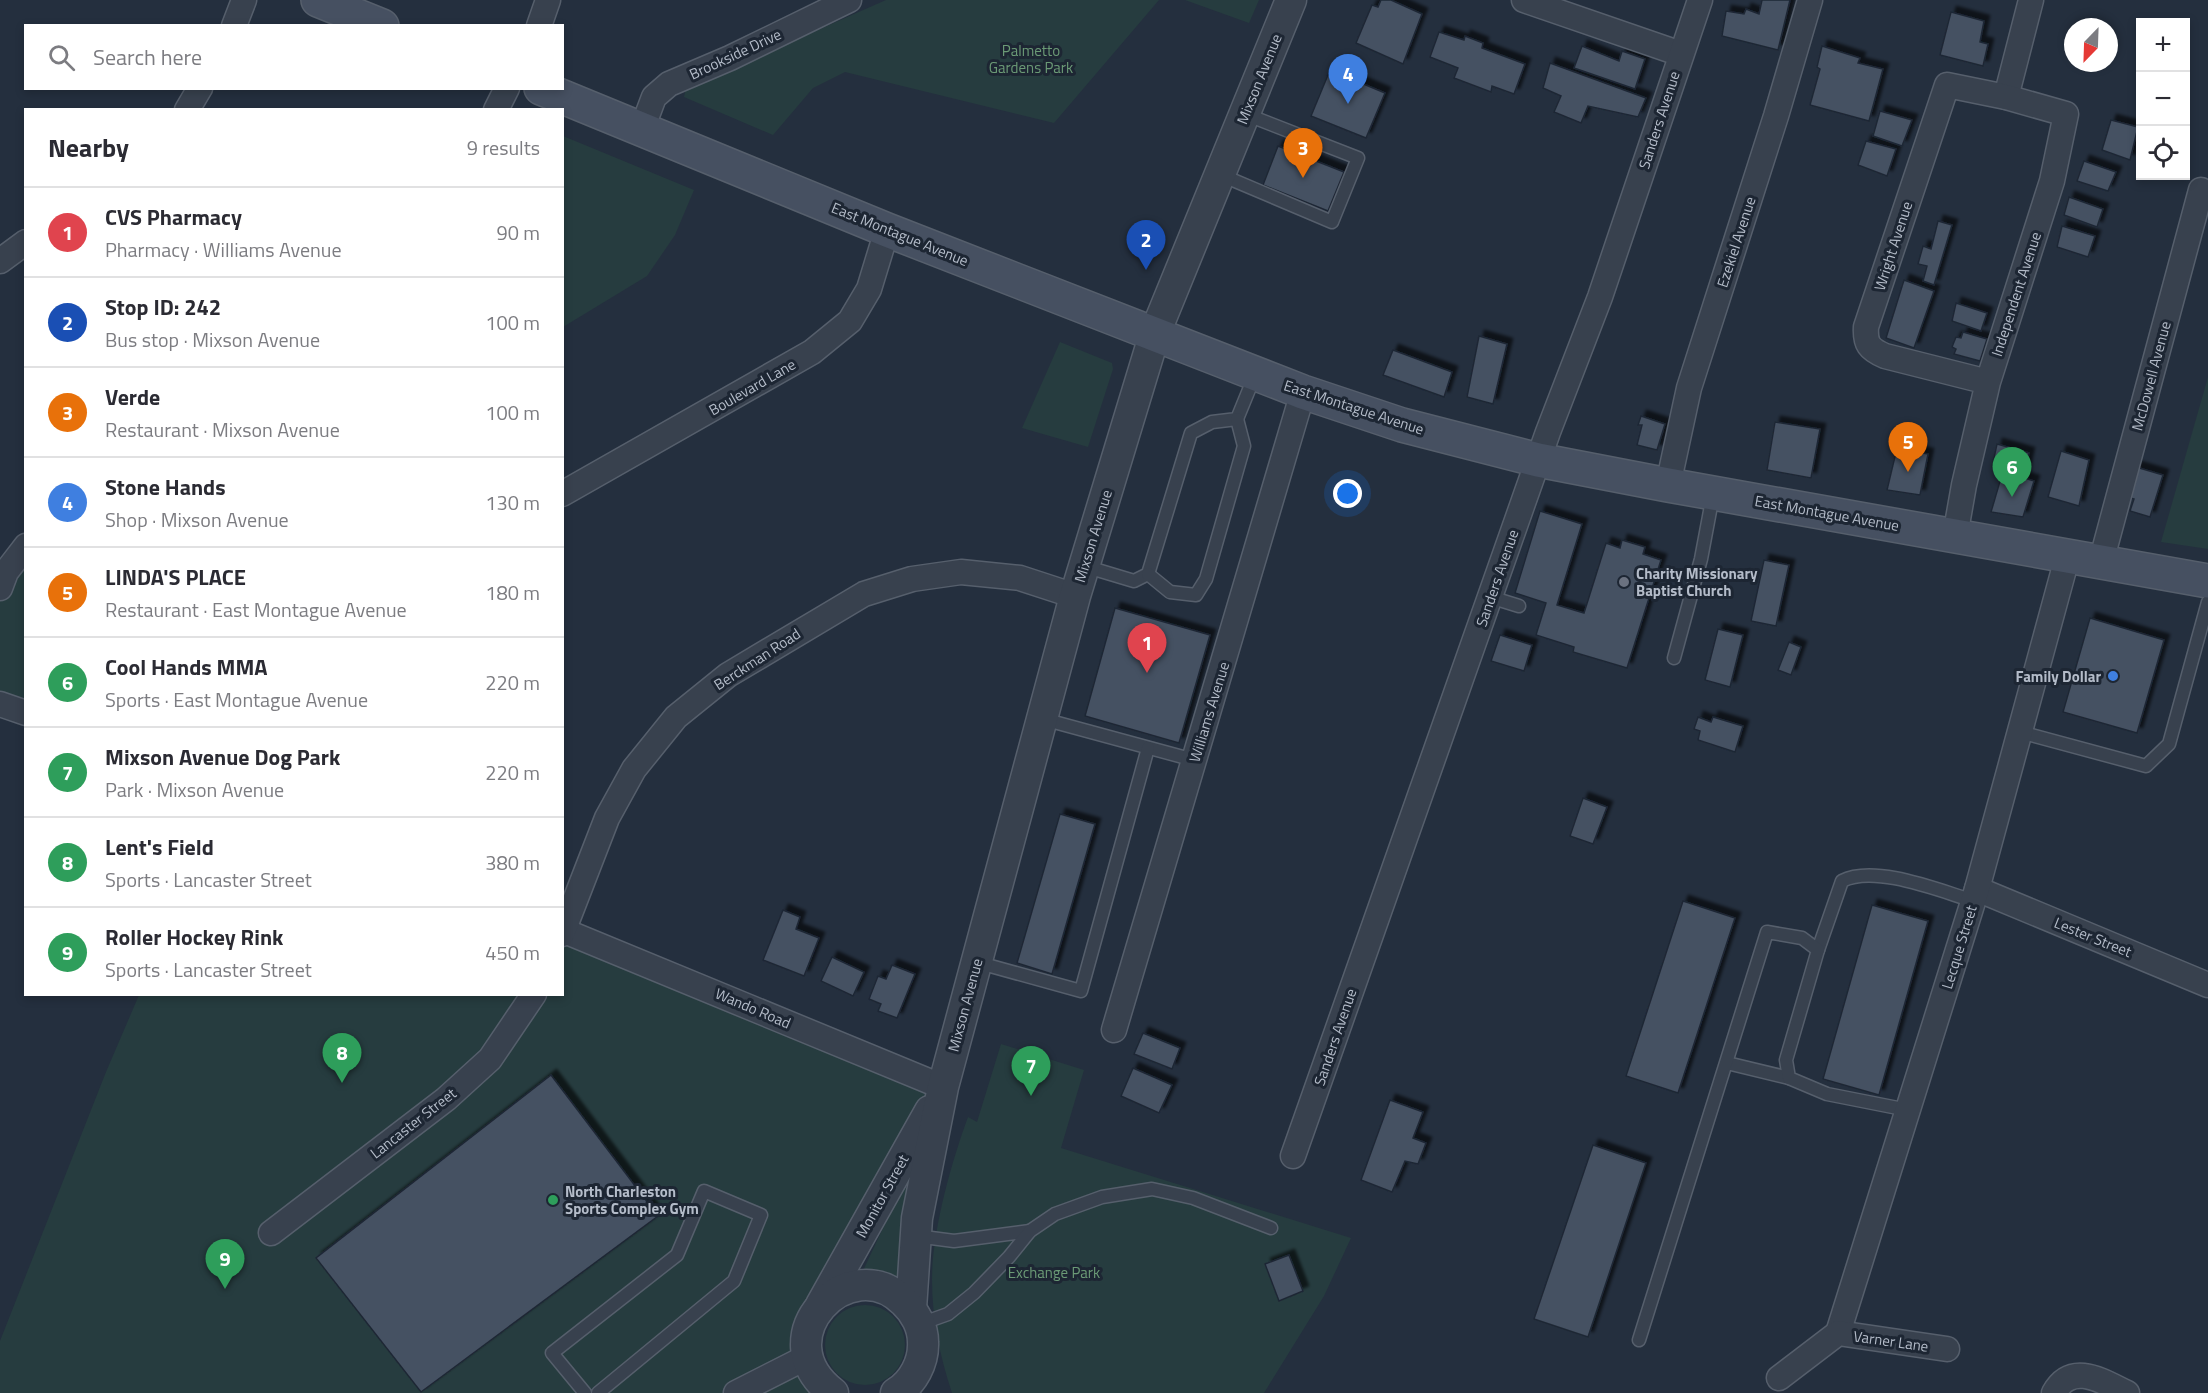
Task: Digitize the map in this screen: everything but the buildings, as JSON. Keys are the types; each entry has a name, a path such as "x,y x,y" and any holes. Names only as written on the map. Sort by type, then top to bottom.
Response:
{"main road":[{"path":"318,0 377,24"},
{"name":"East Montague Avenue","path":"546,90 887,230 1303,392 1402,425 1538,459 1713,494 2208,581"}],"street":[{"path":"235,24 244,0"},
{"path":"540,24 548,0"},
{"name":"Brookside Drive","path":"642,129 654,98 669,84 730,58 849,0"},
{"name":"Mixson Avenue","path":"943,1087 1075,596 1155,333 1291,0"},
{"path":"1524,0 1681,54"},
{"name":"Sanders Avenue","path":"1293,1156 1538,459 1600,297 1700,0"},
{"name":"Ezekiel Avenue","path":"1668,485 1689,388 1810,0"},
{"path":"2006,97 2031,0"},
{"name":"Wright Avenue","path":"1988,382 1884,356 1871,350 1866,339 1866,327 1947,85 2006,97"},
{"path":"188,108 199,90"},
{"path":"497,108 506,90"},
{"name":"Independent Avenue","path":"1955,536 1966,476 1988,382 2052,181 2066,114 2006,97"},
{"name":"McDowell Avenue","path":"2101,562 2201,190"},
{"name":"Boulevard Lane","path":"564,493 820,346 850,321 869,289 887,230"},
{"path":"0,261 24,243"},
{"name":"Williams Avenue","path":"1114,1030 1303,392"},
{"path":"0,588 6,572 24,549"},
{"name":"Lecque Street","path":"1838,1333 1975,895 2066,556"},
{"name":"Berckman Road","path":"564,928 607,818 634,769 676,717 728,675 864,594 912,579 962,572 1020,578 1075,596"},
{"path":"0,704 24,712"},
{"name":"Lester Street","path":"1975,895 2208,985"},
{"name":"Wando Road","path":"564,931 943,1087"},
{"name":"Lancaster Street","path":"272,1233 446,1099 489,1059 533,996"},
{"path":"931,1393 922,1359 923,1342 916,1317 916,1236 917,1218 943,1087"},
{"name":"Monitor Street","path":"807,1357 806,1338 811,1321 943,1087"},
{"path":"820,1305 834,1294 849,1287 867,1286 884,1289 899,1297 916,1317"},
{"name":"Varner Lane","path":"1779,1378 1838,1333 1947,1349"},
{"path":"736,1393 807,1357 813,1372 823,1386 833,1393"},
{"path":"896,1393 903,1389 914,1376 922,1359"},
{"path":"2054,1393 2068,1376 2084,1375 2127,1393"}],"lane":[{"path":"1220,174 1332,222 1358,158 1245,114"},
{"path":"1148,574 1170,592 1196,596 1206,579 1244,447 1237,419 1256,373"},
{"path":"1084,566 1134,581 1148,574 1191,434 1212,422 1237,419"},
{"path":"1674,658 1701,559 1713,494"},
{"path":"1490,597 1520,606"},
{"path":"2020,732 2146,766 2169,744 2208,602"},
{"path":"1042,719 1194,760"},
{"path":"976,963 1081,991 1148,748"},
{"path":"1790,1078 1786,1060 1818,950 1842,881 1852,876 1880,876 1975,895"},
{"path":"1639,1340 1767,932 1802,938 1818,950"},
{"path":"1726,1063 1790,1078 1827,1094 1908,1110"},
{"path":"916,1317 948,1314 974,1293 1009,1257 1030,1231 1055,1214 1102,1197 1152,1189 1193,1198 1271,1228"},
{"path":"585,1393 552,1353 677,1255 704,1191 761,1215 734,1281 598,1393"},
{"path":"916,1236 954,1241 1030,1231"}],"green space":[{"name":"Palmetto Gardens Park","path":"886,0 1159,0 1054,123 845,72 813,88 773,135 684,97 686,88"},
{"path":"1185,0 1259,0 1249,23"},
{"path":"564,136 694,190 675,235 647,276 564,326"},
{"path":"1060,342 1112,363 1113,369 1088,447 1022,428"},
{"path":"2208,377 2208,549 2161,542"},
{"path":"24,548 24,713 0,704 0,588"},
{"path":"564,930 943,1087 811,1321 833,1393 0,1393 0,1341 106,1072 139,996 564,996"},
{"name":"Exchange Park","path":"1001,1044 1084,1070 1061,1148 1351,1238 1324,1296 1264,1393 952,1393 940,1351 933,1309 932,1280 935,1241 949,1176 968,1117 977,1122"},
{"path":"902,1189 910,1190 897,1286 861,1275 899,1194"},
{"path":"865,1305 880,1308 893,1317 902,1330 905,1345 902,1360 893,1373 880,1382 865,1385 850,1382 837,1373 828,1360 825,1345 828,1330 837,1317 850,1308"}],"place":[{"name":"Stone Hands","path":"1348,104"},
{"name":"Verde","path":"1303,178"},
{"name":"Stop ID: 242","path":"1146,270"},
{"name":"LINDA'S PLACE","path":"1908,472"},
{"name":"Cool Hands MMA","path":"2012,497"},
{"name":"Charity Missionary Baptist Church","path":"1624,582"},
{"name":"CVS Pharmacy","path":"1147,673"},
{"name":"Family Dollar","path":"2113,676"},
{"name":"Lent's Field","path":"342,1083"},
{"name":"Mixson Avenue Dog Park","path":"1031,1096"},
{"name":"North Charleston Sports Complex Gym","path":"553,1200"},
{"name":"Roller Hockey Rink","path":"225,1289"}]}
